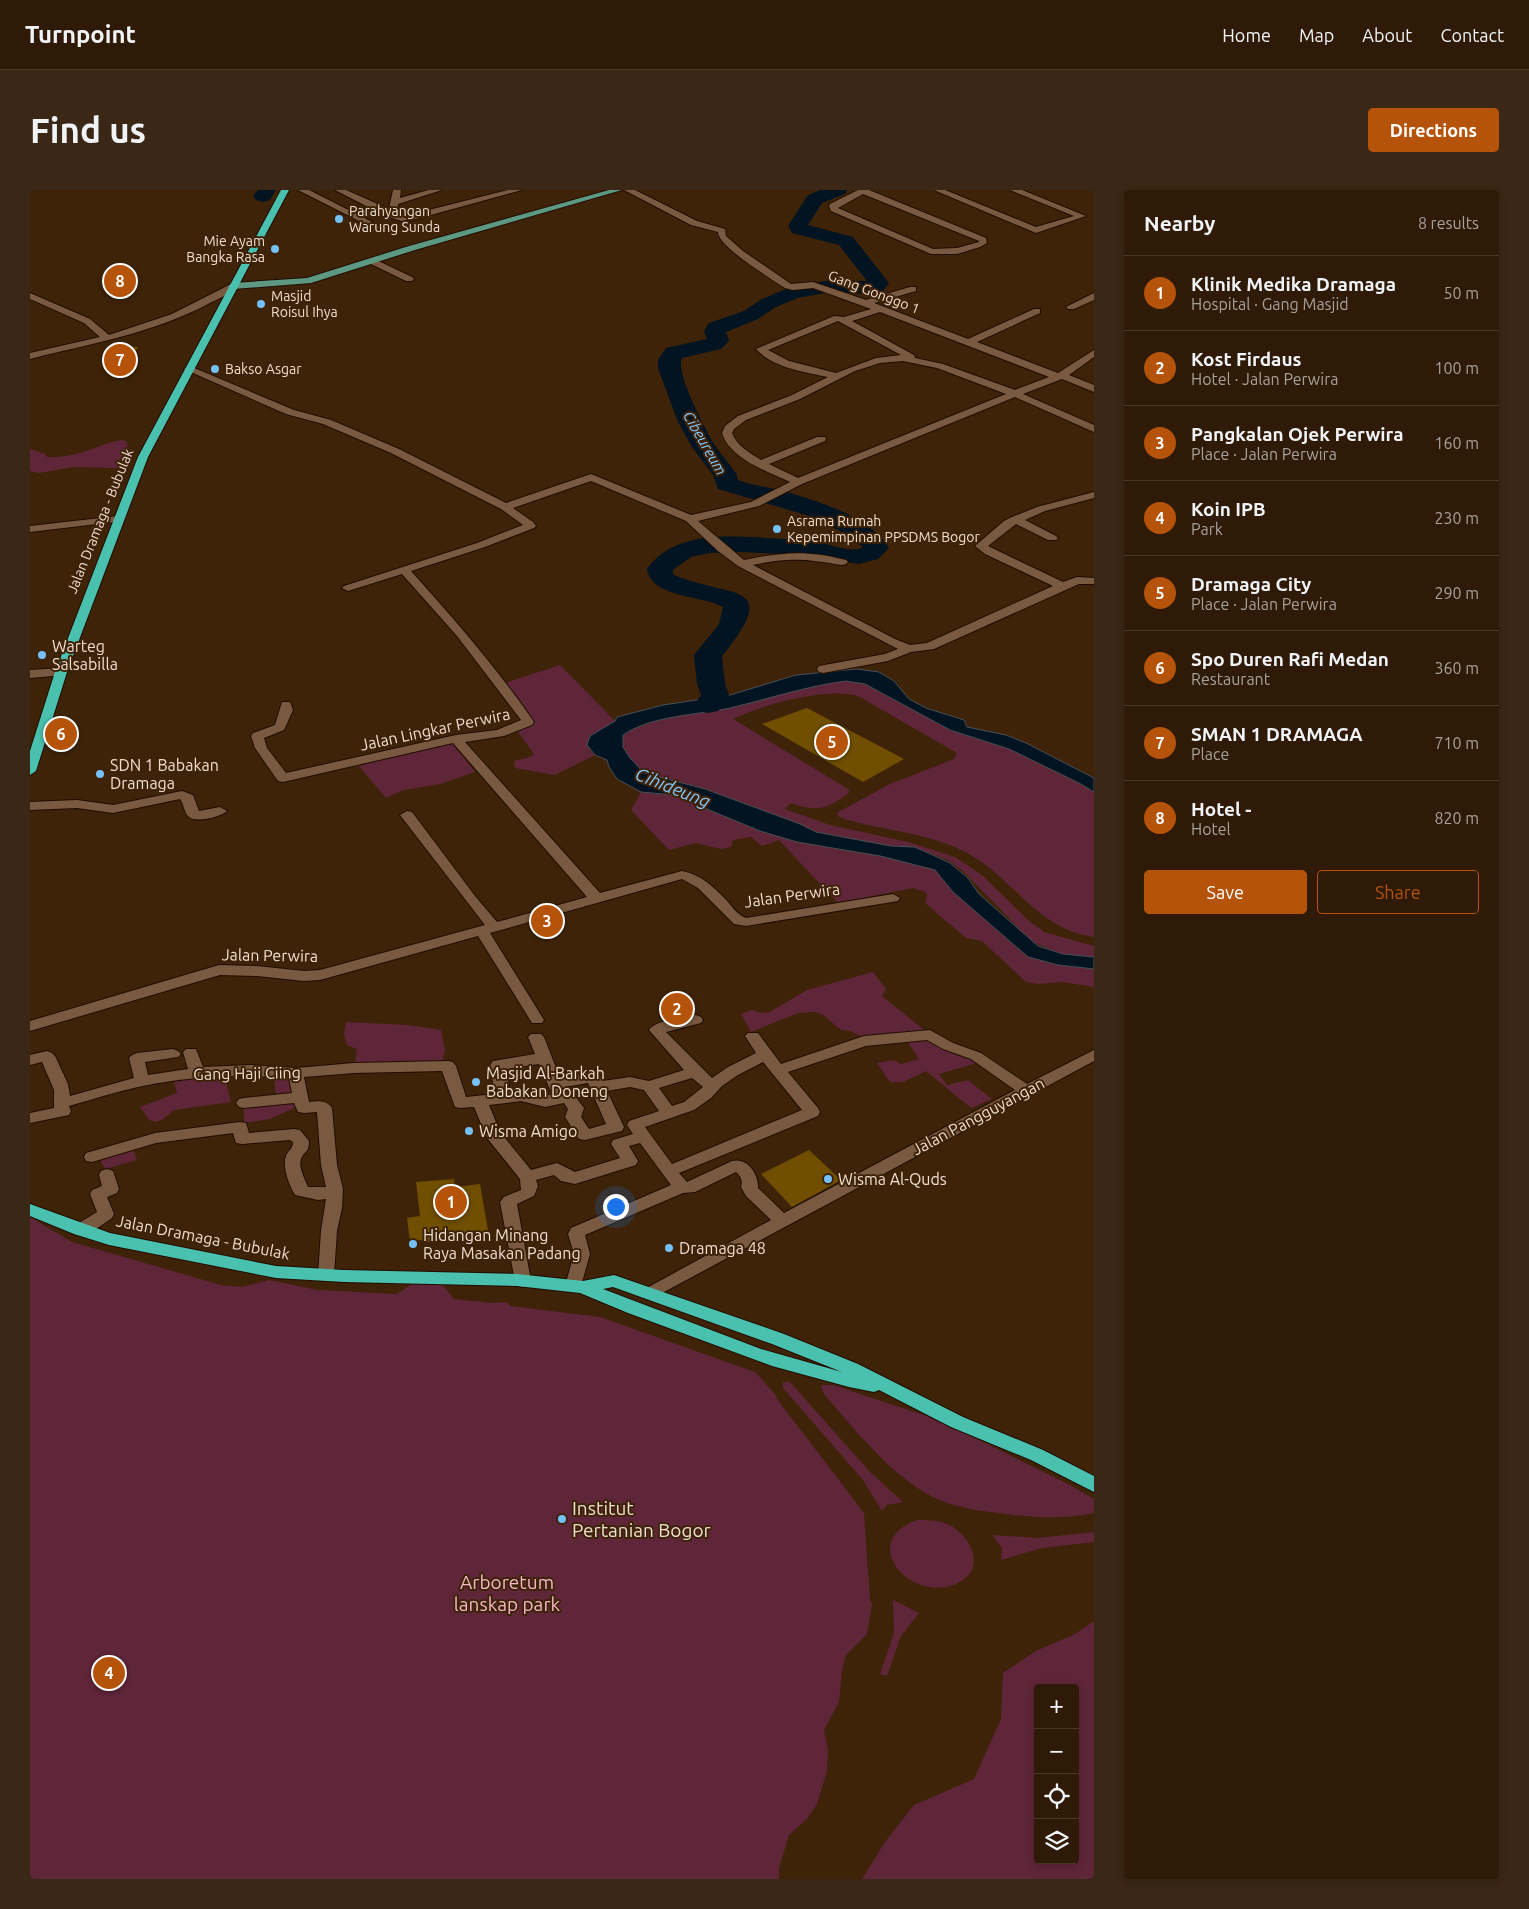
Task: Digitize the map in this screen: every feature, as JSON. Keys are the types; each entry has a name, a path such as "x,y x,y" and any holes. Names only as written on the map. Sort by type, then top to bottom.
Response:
{"highway":[{"name":"Jalan Dramaga - Bubulak","path":"30,771 61,672 143,457 285,190"},
{"name":"Jalan Dramaga - Bubulak","path":"30,1210 80,1230 198,1258 276,1272 523,1281 578,1286"},
{"path":"578,1286 614,1281 798,1346 852,1369 957,1422 1037,1455 1094,1485"},
{"path":"578,1286 608,1300 752,1353 836,1379 888,1388"}],"main road":[{"path":"233,286 308,280 618,190"}],"street":[{"path":"302,190 376,226"},
{"path":"339,190 377,208 392,212 392,215 396,217 408,219 518,190"},
{"path":"392,212 396,202 397,190"},
{"path":"396,202 438,190"},
{"name":"Gang Gonggo 1","path":"628,190 694,223 722,231 724,233 722,237 740,253 788,286 818,286 828,289 1094,388"},
{"path":"938,190 1036,230 1082,216 1014,190"},
{"path":"864,191 983,240 983,243 965,249 931,252 834,209 833,206 837,203 864,191"},
{"path":"372,261 409,279"},
{"path":"30,356 139,330 202,305 233,286"},
{"path":"866,303 913,289"},
{"path":"30,296 87,321 106,338"},
{"path":"1071,307 1094,296"},
{"path":"844,320 880,309"},
{"path":"969,342 1037,311"},
{"path":"837,376 786,362 761,348 837,318 844,320 914,360"},
{"path":"798,482 760,464 733,444 727,434 729,428 742,418 782,403 852,369 879,360 898,358 940,366 1016,394 1093,428"},
{"path":"690,519 737,509 766,499 798,482 868,455 932,426 1016,394 1091,359"},
{"path":"189,369 296,414 326,422 395,451 505,507 530,526 348,588"},
{"path":"760,464 821,439"},
{"path":"505,507 591,477 690,519 712,538 726,554 742,564 891,642 909,648"},
{"path":"1062,586 981,546 1000,532 1008,523 1016,519 1094,495"},
{"path":"30,529 118,519"},
{"path":"1016,519 1052,538"},
{"path":"742,564 778,556 800,555 842,562"},
{"name":"Jalan Lingkar Perwira","path":"286,705 287,710 280,727 257,736 262,748 283,778 456,739 500,733 528,722 461,633 404,570"},
{"path":"823,669 888,657 909,648 930,646 1062,586 1082,579 1094,582"},
{"path":"30,674 61,672"},
{"path":"456,739 484,768 596,898"},
{"path":"30,806 77,804 113,809 182,795 188,798 196,816 220,811"},
{"path":"407,815 432,845 473,905 537,1020"},
{"name":"Jalan Perwira","path":"30,1026 219,970 257,971 304,976 320,975 682,875 686,875 698,882 739,921 746,922 893,898"},
{"path":"696,1020 678,1025 670,1024 656,1030 695,1072 713,1087"},
{"path":"778,1070 864,1041 930,1035 948,1046 976,1056 1025,1090"},
{"path":"670,1171 812,1112 765,1055 753,1036"},
{"path":"523,1281 508,1202 527,1193 529,1189 527,1177 492,1132 480,1101 521,1096 545,1102 558,1090 593,1077 611,1120 616,1126 585,1135 573,1117 576,1108 558,1090 536,1037"},
{"path":"191,1052 197,1073"},
{"path":"142,1081 137,1058 173,1054"},
{"path":"681,1187 635,1125 690,1106 733,1071 765,1055"},
{"name":"Jalan Pangguyangan","path":"651,1293 1025,1090 1094,1055"},
{"path":"30,1060 47,1056 52,1071 60,1082 63,1092 62,1103"},
{"path":"503,1098 498,1065 544,1058"},
{"name":"Gang Haji Ciing","path":"30,1118 63,1111 62,1103 142,1081 197,1073 251,1070 296,1073 354,1068 449,1068 460,1103 480,1101"},
{"path":"598,1087 630,1082 650,1086 695,1072"},
{"path":"296,1073 304,1108 319,1106 324,1108 329,1165 334,1192 334,1208 329,1231 326,1275"},
{"path":"650,1086 669,1113"},
{"path":"244,1104 300,1097"},
{"path":"92,1157 155,1138 240,1127 242,1139 294,1134 301,1141 301,1149 294,1156 292,1165 301,1191 318,1194 334,1192"},
{"path":"527,1177 556,1169 567,1177 575,1178 630,1161 619,1144 643,1136"},
{"path":"578,1286 582,1254 576,1234 578,1232 681,1187 689,1188 738,1166 751,1177 750,1187 752,1192 782,1222"},
{"path":"80,1230 106,1214 98,1194 111,1189 107,1175"}],"green space":[{"path":"120,440 126,441 128,453 124,463 116,468 73,467 39,473 30,471 30,449 45,454 47,457 68,456"},
{"path":"560,665 615,721 590,736 590,751 595,755 555,775 515,768 514,761 530,757 534,754 518,732 529,724 506,685 508,682"},
{"path":"846,681 865,684 950,730 1009,749 1094,792 1094,937 1073,932 1056,924 1025,901 982,862 965,852 918,835 839,817 837,814 840,811 890,784 954,759 957,753 858,696 829,694 794,699 760,708 733,719 850,792 835,803 822,808 808,808 791,803 785,809 830,825 908,842 955,857 982,875 1027,919 1044,932 1094,946 1094,957 1063,954 1032,942 964,872 948,860 914,847 891,846 815,832 705,789 644,773 623,747 623,736 634,729 660,720 730,708 802,689"},
{"path":"451,742 475,772 440,784 404,790 386,798 359,766"},
{"path":"641,792 673,795 760,831 797,842 880,856 935,870 953,892 1028,957 1058,965 1094,969 1094,987 1062,982 1038,984 1026,982 982,941 966,938 925,903 927,895 925,892 913,888 838,903 779,840 762,846 751,837 733,840 731,847 721,849 696,843 669,850 631,810"},
{"path":"873,972 886,989 882,996 928,1033 862,1038 851,1031 841,1030 822,1014 814,1012 798,1013 751,1032 741,1014 752,1010 760,1013 770,1012 807,990"},
{"path":"346,1022 408,1025 441,1030 445,1050 444,1066 354,1068 357,1049 347,1045 344,1034"},
{"path":"928,1036 980,1062 939,1074 947,1085 968,1080 992,1099 971,1108 926,1071 903,1082 890,1082 877,1063 894,1060 901,1064 919,1059 907,1041"},
{"path":"223,1072 231,1102 174,1110 162,1120 155,1122 149,1120 140,1107 177,1093 173,1077"},
{"path":"274,1074 296,1076 302,1109 294,1108 270,1119 244,1123 244,1103 276,1100"},
{"path":"132,1146 137,1160 105,1169 99,1157"},
{"name":"Arboretum lanskap park","path":"30,1217 72,1242 221,1285 242,1287 269,1280 318,1290 397,1294 413,1283 428,1279 443,1285 454,1299 492,1303 506,1302 511,1306 600,1317 755,1372 775,1394 864,1513 870,1600 872,1604 867,1634 846,1655 842,1670 839,1702 824,1730 828,1750 827,1771 817,1804 807,1819 789,1835 779,1868 779,1879 30,1879"},
{"path":"783,1382 790,1382 870,1472 903,1502 887,1505 882,1511 863,1480 783,1388"},
{"path":"821,1385 833,1385 939,1420 1070,1485 1094,1499 1094,1513 1061,1517 1017,1515 950,1504 932,1496 897,1472 865,1441 824,1394"},
{"path":"918,1520 945,1523 962,1534 968,1542 974,1560 972,1569 958,1583 940,1588 923,1586 908,1578 897,1568 891,1555 891,1542 900,1529"},
{"path":"1094,1532 1094,1542 1042,1548 1001,1560 1002,1548 992,1535 1038,1538"},
{"path":"893,1600 919,1613 901,1636 887,1676 880,1674 894,1633"},
{"path":"1094,1621 1094,1879 862,1879 885,1842 914,1805 974,1779 1001,1719 1003,1673 1036,1651 1075,1634"}],"water":[{"name":"Cihideung","path":"857,669 879,672 894,681 909,699 926,708 964,720 967,727 1006,735 1026,743 1094,778 1094,792 1009,749 950,730 865,684 846,681 802,689 730,708 674,717 646,724 623,735 623,747 644,773 705,789 800,824 816,832 891,846 914,847 950,863 968,878 979,894 1038,946 1063,954 1094,957 1094,969 1058,965 1028,957 953,892 935,870 880,856 797,842 760,831 673,795 641,792 617,779 607,760 595,755 587,745 590,736 615,721 617,717 663,705 730,695 796,675"}],"building":[{"path":"116,346 138,347 125,368 108,368"},
{"path":"807,708 904,759 863,782 762,724"},
{"name":"Wisma Al-Quds","path":"809,1150 841,1180 792,1207 761,1174"},
{"path":"454,1179 455,1187 480,1184 489,1236 424,1242 423,1240 410,1241 407,1218 420,1216 416,1182"}],"waterway":[{"path":"263,196 267,190"},
{"name":"Cibeureum","path":"708,705 715,695 711,684 708,655 732,624 735,617 736,603 718,595 679,586 661,577 660,569 670,559 682,552 695,548 725,544 806,548 853,557 868,555 876,548 866,537 826,514 769,495 742,490 727,484 725,475 704,447 690,422 669,368 669,360 674,353 713,344 718,341 715,331 717,328 751,315 769,303 793,293 830,286 876,287 879,283 846,241 799,229 798,226 815,199 838,190"}],"place":[{"name":"Parahyangan Warung Sunda","path":"339,219"},
{"name":"Mie Ayam Bangka Rasa","path":"275,249"},
{"name":"Hotel -","path":"120,281"},
{"name":"Masjid Roisul Ihya","path":"261,304"},
{"name":"SMAN 1 DRAMAGA","path":"120,360"},
{"name":"Bakso Asgar","path":"215,369"},
{"name":"Asrama Rumah Kepemimpinan PPSDMS Bogor","path":"777,529"},
{"name":"Warteg Salsabilla","path":"42,655"},
{"name":"Spo Duren Rafi Medan","path":"61,734"},
{"name":"Dramaga City","path":"832,742"},
{"name":"SDN 1 Babakan Dramaga","path":"100,774"},
{"name":"Pangkalan Ojek Perwira","path":"547,921"},
{"name":"Kost Firdaus","path":"677,1009"},
{"name":"Masjid Al-Barkah Babakan Doneng","path":"476,1082"},
{"name":"Wisma Amigo","path":"469,1131"},
{"name":"Wisma Al-Quds","path":"828,1179"},
{"name":"Klinik Medika Dramaga","path":"451,1202"},
{"name":"Hidangan Minang Raya Masakan Padang","path":"413,1244"},
{"name":"Dramaga 48","path":"669,1248"},
{"name":"Institut Pertanian Bogor","path":"562,1519"},
{"name":"Koin IPB","path":"109,1673"}]}
